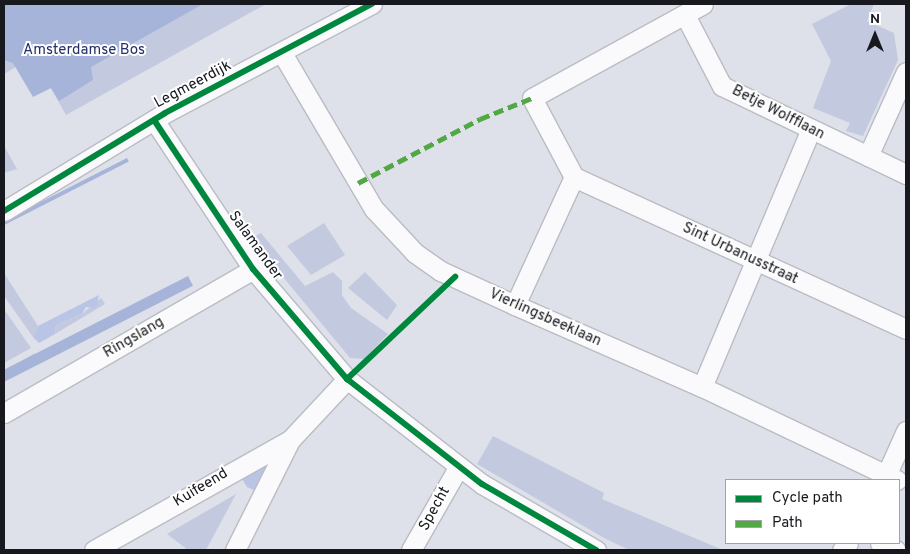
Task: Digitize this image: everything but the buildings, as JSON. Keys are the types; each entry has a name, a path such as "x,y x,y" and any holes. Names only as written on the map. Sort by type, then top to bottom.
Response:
{"street":[{"name":"Legmeerdijk","path":"4,211 154,120 372,4"},
{"path":"515,306 574,177 532,98 703,4"},
{"name":"Betje Wolfflaan","path":"685,15 722,86 810,131 906,174"},
{"name":"Vierlingsbeeklaan","path":"282,53 374,209 404,244 441,270 515,306 702,387 891,479"},
{"path":"868,156 906,72"},
{"name":"Salamander","path":"154,120 253,269 347,379 458,468 596,550"},
{"path":"702,387 810,131"},
{"name":"Sint Urbanusstraat","path":"574,177 906,329"},
{"name":"Ringslang","path":"4,413 253,269"},
{"name":"Kuifeend","path":"235,550 290,440 347,379"},
{"path":"891,479 906,431"},
{"name":"Kuifeend","path":"94,550 290,440"},
{"name":"Specht","path":"412,550 458,468"},
{"path":"882,544 896,550"}],"green space":[{"name":"Amsterdamse Bos","path":"4,4 266,4 66,115 33,57 4,74"},
{"path":"851,4 874,4 867,21 894,33 898,60 863,136 846,131 850,123 813,108 831,61 812,24"},
{"path":"4,146 17,169 4,173"},
{"path":"324,223 345,255 311,275 287,246"},
{"path":"261,233 305,286 333,272 342,281 342,295 351,308 388,334 364,359 350,358 269,260 254,237"},
{"path":"365,272 397,305 387,320 348,288"},
{"path":"4,273 38,326 33,337 4,296"},
{"path":"101,298 105,304 55,334 56,325 82,314"},
{"path":"4,309 31,348 4,363"},
{"path":"35,353 37,360 4,379 4,371"},
{"path":"493,436 604,493 602,499 723,550 629,550 604,538 477,464"},
{"path":"236,494 206,550 188,550 167,534"}],"shaded area":[{"name":"Amsterdamse Bos","path":"4,4 203,4 91,67 93,80 59,101 51,88 33,97 13,63 4,60"},
{"path":"127,158 129,162 4,225 4,221"},
{"path":"188,276 193,286 5,382 4,370"},
{"path":"99,295 96,308 86,307 82,314 56,325 55,334 39,343 33,337 38,326"},
{"path":"274,460 256,491 247,487 239,474"}],"marked path":[{"path":"358,183 480,119 532,98"}],"cycle path":[{"path":"4,211 165,113 372,4"},
{"path":"154,120 253,269 347,379 482,484 596,550"},
{"path":"347,379 455,277"}]}
